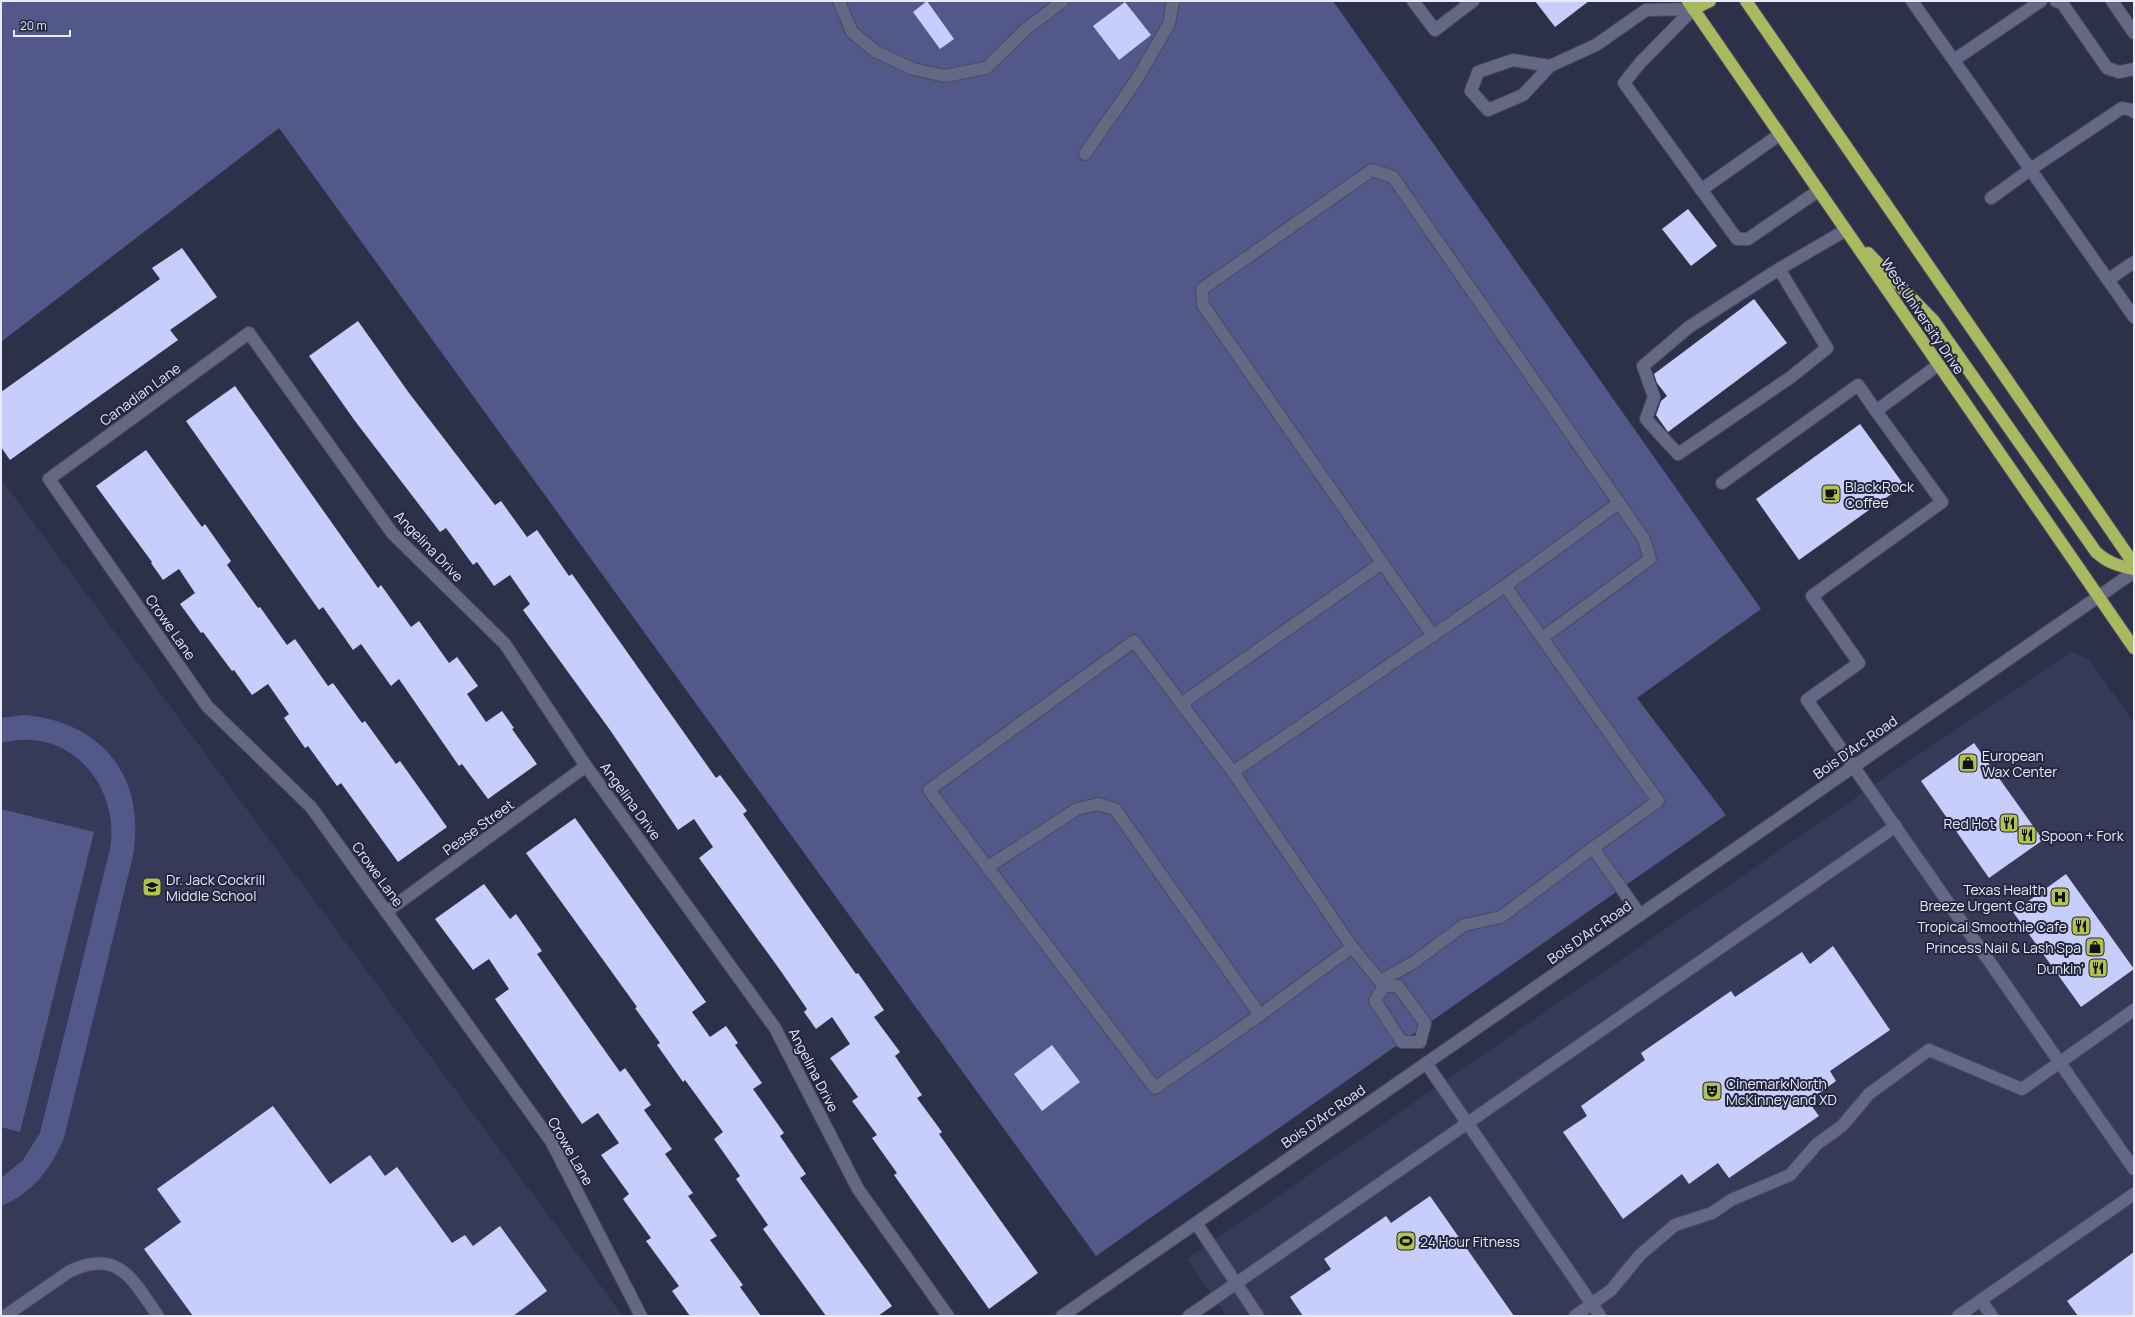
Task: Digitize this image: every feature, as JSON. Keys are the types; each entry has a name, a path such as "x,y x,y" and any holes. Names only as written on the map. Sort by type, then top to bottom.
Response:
{"highway":[{"path":"1690,5 1710,1"},
{"path":"1746,1 2134,564"},
{"name":"West University Drive","path":"1690,5 2134,648"},
{"path":"1846,230 1934,321 2096,552 2114,564 2134,569"}],"street":[{"path":"839,1 852,32 875,51 913,69 945,76 986,68 1026,29 1063,1"},
{"path":"1085,154 1137,79 1169,24 1173,1"},
{"path":"1413,1 1435,30 1473,1"},
{"path":"1912,1 2134,317"},
{"path":"1954,60 2041,1"},
{"path":"2056,1 2062,3 2107,68 2119,72 2134,69"},
{"path":"2112,1 2134,33"},
{"path":"1550,66 1514,60 1478,72 1471,91 1488,110 1522,95 1550,66 1596,45 1646,10 1690,5"},
{"path":"1690,5 1624,83 1737,239 1748,239 1818,191"},
{"path":"1991,198 2031,169 2122,108 2132,110 2134,112"},
{"path":"1702,190 1779,135"},
{"path":"1433,636 1203,305 1202,289 1372,170 1393,177 1644,539 1650,559 1542,638"},
{"path":"1779,269 1827,348 1791,377 1678,454 1646,420 1654,398 1643,366 1689,327 1779,269 1846,230"},
{"path":"2108,280 2134,262"},
{"name":"Canadian Lane","path":"49,479 250,333"},
{"name":"Angelina Drive","path":"250,333 392,533 506,644 586,766 775,1028 858,1189 948,1316"},
{"path":"1876,411 1938,365"},
{"path":"1722,483 1858,385 1942,502 1812,596 1859,663 1807,700 2134,1169"},
{"name":"Crowe Lane","path":"49,479 207,706 311,807 551,1140 641,1316"},
{"path":"1233,772 1505,586 1619,503"},
{"path":"1181,704 1382,563"},
{"name":"Bois D'Arc Road","path":"1062,1316 2134,572"},
{"path":"1420,1042 1402,1042 1375,1001 1382,983 1413,963 1464,925 1501,917 1658,801 1505,586"},
{"path":"1352,946 1260,1015 1155,1088 929,790 1134,641 1233,772 1352,946 1382,983 1398,986 1424,1023 1420,1042 1429,1061 1468,1124 1600,1316"},
{"name":"Pease Street","path":"386,912 586,766"},
{"path":"988,868 1077,809 1098,804 1115,809 1260,1015"},
{"path":"1189,1316 1896,826"},
{"path":"1593,848 1640,915"},
{"path":"1575,1316 1611,1290 1640,1255 1675,1226 1712,1213 1731,1200 1790,1175 1817,1144 1842,1126 1869,1094 1929,1050 2022,1089 2134,1010"},
{"path":"1958,1316 1982,1301 2134,1194"},
{"path":"1196,1223 1235,1284 1258,1316"},
{"path":"5,1316 70,1271 81,1266 99,1264 124,1270 158,1316"},
{"path":"1982,1301 1992,1316"}],"shaded area":[{"path":"1,1 1333,1 1761,609 1637,698 1726,815 1096,1256 279,128 1,342"},
{"name":"Dr. Jack Cockrill Middle School","path":"1,479 607,1294 622,1316 1,1316"},
{"path":"2072,652 2089,659 2134,723 2134,1316 1227,1316 1187,1259 1890,774"},
{"path":"24,715 52,720 76,729 97,742 113,758 125,779 133,802 135,828 133,856 64,1138 47,1169 40,1178 22,1194 1,1206 1,1178 23,1160 40,1133 110,849 111,830 109,811 104,794 95,777 83,763 68,752 51,744 32,740 16,740 1,743 1,718"},
{"path":"1,809 94,832 20,1132 1,1127"}],"building":[{"path":"927,1 954,39 940,49 913,12"},
{"path":"1535,1 1589,1 1555,27"},
{"path":"1125,2 1151,35 1119,60 1093,26"},
{"path":"1688,209 1717,246 1691,266 1662,229"},
{"path":"182,248 217,297 170,330 178,340 10,460 1,447 1,392 160,279 152,268"},
{"path":"1754,299 1787,343 1668,432 1656,415 1661,401 1667,396 1657,383 1654,374"},
{"path":"358,321 409,393 495,505 501,501 527,537 537,530 569,576 572,574 716,778 720,775 747,811 743,814 856,974 858,973 884,1010 874,1017 900,1052 895,1056 922,1095 917,1098 942,1132 939,1134 1038,1273 989,1309 894,1175 897,1173 872,1138 877,1135 852,1101 858,1097 830,1058 850,1044 832,1017 816,1029 804,1012 807,1009 699,858 713,847 694,819 678,830 610,730 523,610 530,604 510,575 494,586 477,562 473,565 446,528 440,532 355,421 309,356"},
{"path":"235,386 378,588 381,585 411,627 419,621 449,663 457,657 478,686 467,694 486,722 502,711 514,728 512,729 537,764 488,799 462,764 459,766 399,679 391,686 361,644 353,650 323,607 319,610 186,421"},
{"path":"1860,424 1904,485 1799,560 1756,499"},
{"path":"146,450 202,527 205,524 231,561 227,565 287,645 295,639 328,686 333,683 362,723 365,721 396,764 400,761 447,827 398,862 341,783 337,786 308,746 305,748 284,718 289,714 268,684 252,695 203,632 201,633 180,604 195,593 179,569 163,580 151,563 152,562 96,486"},
{"path":"1974,743 2043,840 1989,878 1921,781"},
{"path":"575,818 706,1002 692,1012 710,1037 726,1026 738,1043 735,1045 762,1083 753,1089 784,1133 780,1136 806,1174 800,1178 892,1306 878,1316 826,1316 763,1229 768,1225 736,1179 740,1176 714,1139 723,1132 685,1080 683,1082 657,1045 660,1043 635,1008 637,1007 526,853"},
{"path":"2066,874 2134,969 2081,1007 2013,912"},
{"path":"484,884 510,919 516,914 542,951 537,954 591,1031 620,1072 625,1068 651,1105 644,1110 672,1149 665,1154 693,1193 688,1196 717,1236 710,1240 743,1285 740,1287 761,1316 690,1316 672,1291 679,1286 646,1241 651,1238 623,1199 629,1194 601,1155 619,1143 598,1113 582,1124 495,999 509,989 489,959 473,970 435,919"},
{"name":"Cinemark North McKinney and XD","path":"1833,946 1890,1030 1830,1071 1836,1081 1808,1101 1819,1116 1729,1178 1718,1163 1689,1184 1682,1174 1623,1219 1563,1132 1587,1116 1581,1106 1645,1060 1641,1053 1731,991 1735,997 1802,952 1810,964"},
{"path":"1052,1045 1080,1082 1042,1111 1014,1074"},
{"path":"273,1106 330,1184 370,1155 385,1176 397,1167 452,1243 465,1235 473,1246 500,1226 547,1291 513,1316 193,1316 144,1249 181,1222 157,1189"},
{"name":"24 Hour Fitness","path":"1430,1196 1514,1316 1303,1316 1290,1297 1331,1269 1324,1259 1386,1216 1391,1223"},
{"path":"2134,1252 2134,1316 2078,1316 2067,1301"}],"place":[{"name":"Black Rock Coffee","path":"1831,494"},
{"name":"European Wax Center","path":"1968,763"},
{"name":"Red Hot","path":"2009,823"},
{"name":"Spoon + Fork","path":"2027,835"},
{"name":"Dr. Jack Cockrill Middle School","path":"152,887"},
{"name":"Texas Health Breeze Urgent Care","path":"2060,897"},
{"name":"Tropical Smoothie Cafe","path":"2081,926"},
{"name":"Princess Nail & Lash Spa","path":"2095,947"},
{"name":"Dunkin'","path":"2098,968"},
{"name":"Cinemark North McKinney and XD","path":"1712,1091"},
{"name":"24 Hour Fitness","path":"1406,1241"}]}
